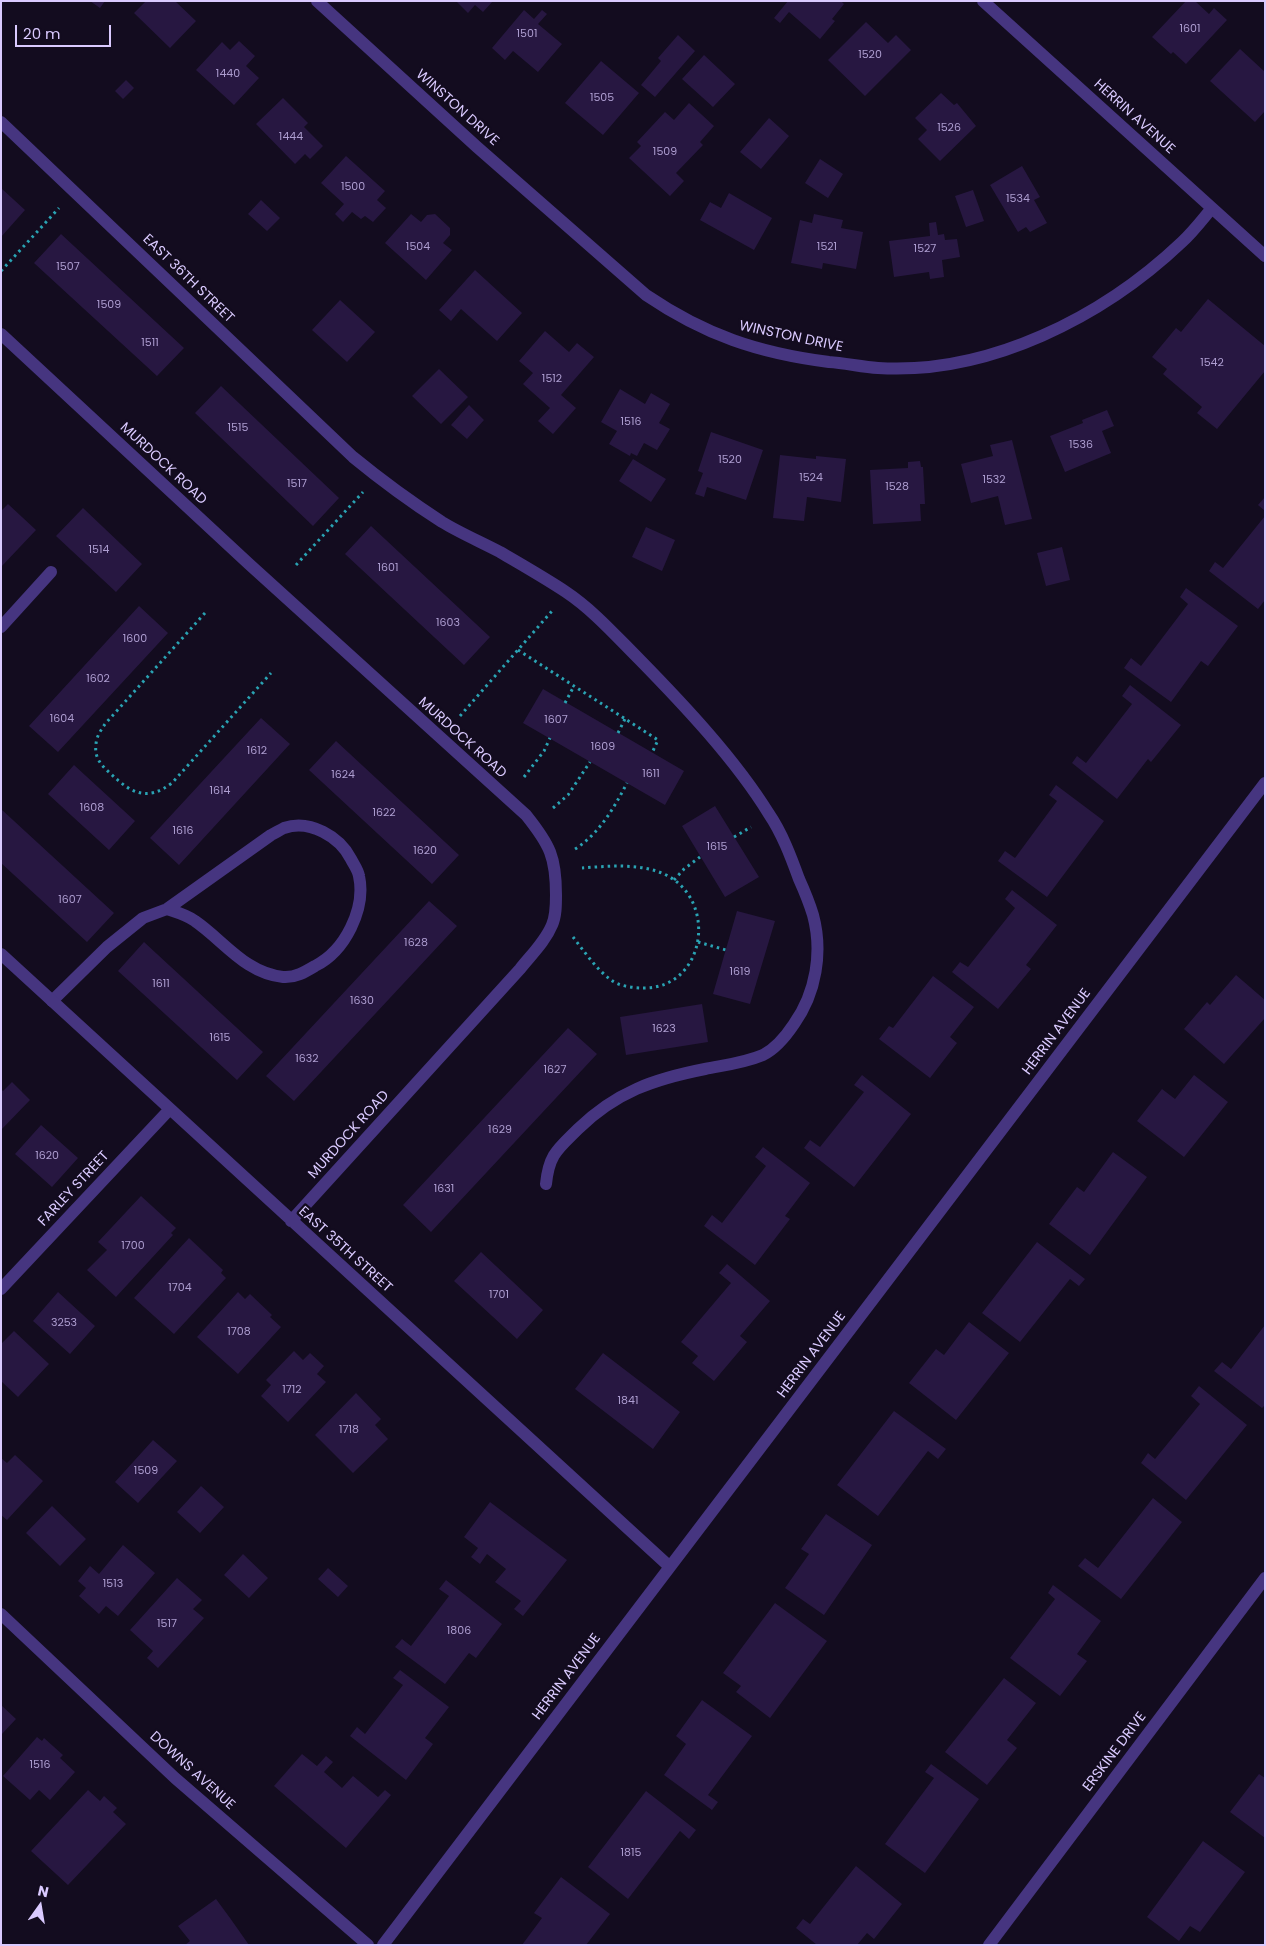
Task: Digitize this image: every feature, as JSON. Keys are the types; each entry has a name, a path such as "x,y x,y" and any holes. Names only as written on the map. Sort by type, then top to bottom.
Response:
{"street":[{"name":"WINSTON DRIVE","path":"317,1 484,153 646,295 676,315 746,346 814,360 878,368 951,364 987,355 1026,342 1087,313 1114,296 1183,242 1212,208"},
{"name":"HERRIN AVENUE","path":"983,1 1265,256"},
{"name":"EAST 36TH STREET","path":"1,122 353,457 381,480 443,523 500,552 568,593 611,631 670,691 736,767 770,815 792,860 813,916 817,953 813,987 803,1011 787,1035 766,1053 743,1062 669,1076 643,1085 620,1097 588,1119 552,1156 546,1184"},
{"name":"MURDOCK ROAD","path":"1,334 249,564 526,815 544,838 552,856 556,871 556,910 552,925 542,941 520,969 291,1221"},
{"path":"1,627 51,572"},
{"name":"HERRIN AVENUE","path":"383,1945 1265,783"},
{"path":"52,1001 114,941 143,918 167,909 270,835 285,828 298,826 320,830 338,841 348,853 359,874 361,890 350,929 339,946 323,963 298,975 284,977 262,972 248,965 194,920 167,909"},
{"name":"EAST 35TH STREET","path":"1,954 670,1566"},
{"name":"FARLEY STREET","path":"1,1289 170,1109"},
{"name":"ERSKINE DRIVE","path":"989,1945 1265,1578"},
{"name":"DOWNS AVENUE","path":"1,1614 175,1778 368,1945"}],"path":[{"path":"1,271 63,204"},
{"path":"296,566 368,486"},
{"path":"460,716 568,593"},
{"path":"204,613 105,724 99,734 96,745 97,756 101,766 132,791 141,794 153,794 164,789 172,784 271,673"},
{"path":"518,650 658,740 652,752"},
{"path":"565,702 574,686"},
{"path":"618,733 625,719"},
{"path":"524,777 544,751 550,738"},
{"path":"553,808 568,795 590,762"},
{"path":"575,848 595,833 618,800 627,783"},
{"path":"674,880 684,869 700,857"},
{"path":"572,937 611,981 638,988 653,988 674,981 683,973 694,957 698,942 699,931 693,902 686,890 674,880 652,870 631,866 582,868"},
{"path":"698,942 726,950"}],"building":[{"path":"90,1 105,1 100,8"},
{"path":"146,1 175,1 196,21 170,48 134,13"},
{"path":"456,1 493,1 483,12 475,5 468,13"},
{"path":"788,1 841,1 844,4 832,19 835,21 820,39 789,12 780,23 774,18"},
{"path":"1186,1 1195,1 1209,14 1214,8 1227,20 1186,64 1152,37"},
{"path":"524,10 534,19 542,10 547,14 538,24 562,44 538,72 513,51 505,60 492,48"},
{"path":"866,22 888,43 896,35 911,50 865,96 828,60"},
{"path":"678,35 695,51 655,97 641,85 661,61 658,58"},
{"path":"239,41 255,56 246,66 259,78 234,105 196,70 222,42 230,50"},
{"path":"1240,49 1265,72 1265,111 1255,122 1210,81"},
{"path":"704,55 735,84 713,107 682,79"},
{"path":"601,61 639,93 603,135 565,103"},
{"path":"126,80 134,88 123,99 115,91"},
{"path":"941,93 954,105 957,103 976,126 940,161 918,139 927,130 915,118"},
{"path":"283,98 308,123 304,127 323,146 310,159 305,154 295,164 256,124"},
{"path":"689,103 714,126 700,142 703,145 676,173 684,181 670,196 629,158 641,146 637,142 665,112 674,120"},
{"path":"769,118 789,136 761,169 740,152"},
{"path":"346,156 385,191 377,200 386,208 373,222 365,216 361,219 352,212 343,222 335,214 344,204 321,183"},
{"path":"820,159 843,174 828,198 805,183"},
{"path":"1022,166 1040,197 1034,200 1047,223 1030,232 1026,227 1018,232 990,185"},
{"path":"1,188 25,210 1,237"},
{"path":"973,190 984,221 966,227 955,196"},
{"path":"729,193 772,218 754,250 700,220 710,202 721,208"},
{"path":"261,200 280,218 267,231 248,214"},
{"path":"411,214 421,222 427,215 435,214 450,228 450,235 443,243 452,250 426,280 385,243"},
{"path":"814,214 843,220 841,228 863,232 856,269 823,263 822,269 791,263 800,220 812,223"},
{"path":"936,222 938,235 944,234 945,240 957,239 960,257 942,260 944,277 930,279 929,272 894,277 889,241 930,236 929,223"},
{"path":"61,234 184,348 157,376 34,263"},
{"path":"475,270 522,313 497,341 461,309 451,321 439,310"},
{"path":"1208,299 1265,346 1265,371 1217,429 1197,413 1202,407 1163,374 1167,369 1152,357 1176,328 1181,332"},
{"path":"340,300 375,332 347,362 312,330"},
{"path":"545,331 569,352 577,343 594,357 561,395 576,408 553,434 538,421 550,408 523,384 533,373 519,361"},
{"path":"439,369 468,397 441,424 412,396"},
{"path":"221,386 339,498 313,526 195,413"},
{"path":"620,389 645,404 651,393 670,404 659,423 670,429 657,450 644,443 637,456 631,453 630,456 609,444 617,431 601,422"},
{"path":"469,405 484,420 467,439 451,425"},
{"path":"1107,410 1114,426 1102,431 1111,453 1065,472 1050,436 1083,423 1082,420"},
{"path":"711,432 763,450 746,500 707,487 704,497 695,494 703,473 698,471"},
{"path":"1012,440 1032,519 1005,525 998,496 971,503 961,464 993,456 990,445"},
{"path":"780,455 816,459 816,456 846,459 841,502 807,497 804,521 773,518"},
{"path":"633,459 666,479 651,502 619,481"},
{"path":"920,461 921,467 923,467 925,504 920,504 921,521 873,524 870,470 908,468 908,462"},
{"path":"1265,497 1265,511 1258,505"},
{"path":"8,504 36,530 1,567 1,511"},
{"path":"83,508 142,564 116,592 56,536"},
{"path":"1265,516 1265,600 1258,609 1209,571 1215,562 1223,568"},
{"path":"371,526 490,637 464,665 345,554"},
{"path":"646,527 675,540 662,571 632,557"},
{"path":"1062,547 1070,580 1046,586 1037,553"},
{"path":"1186,588 1238,626 1208,666 1201,661 1171,702 1124,668 1131,658 1141,666 1188,604 1180,597"},
{"path":"139,606 168,633 58,752 29,726"},
{"path":"1130,685 1181,725 1151,762 1148,759 1117,799 1072,763 1077,756 1086,763 1132,704 1122,696"},
{"path":"543,689 684,771 665,805 523,723"},
{"path":"261,718 290,744 179,865 150,838"},
{"path":"336,741 459,855 432,884 309,770"},
{"path":"74,765 135,821 109,850 48,794"},
{"path":"1056,785 1104,821 1047,897 998,861 1005,851 1015,858 1057,801 1049,795"},
{"path":"715,806 759,877 725,897 682,826"},
{"path":"1,809 114,913 87,942 1,863"},
{"path":"1012,890 1057,925 1026,965 1031,969 998,1009 952,972 960,962 968,967 1015,908 1005,899"},
{"path":"429,901 457,926 294,1101 266,1076"},
{"path":"737,911 775,921 750,1004 713,994"},
{"path":"144,942 263,1052 237,1080 118,971"},
{"path":"1236,975 1265,1000 1265,1018 1224,1064 1184,1029 1207,1002 1210,1005"},
{"path":"933,976 974,1007 950,1037 957,1043 930,1078 879,1039 889,1026 893,1028"},
{"path":"702,1004 708,1042 626,1055 620,1017"},
{"path":"568,1028 597,1054 431,1232 403,1205"},
{"path":"862,1075 911,1114 854,1187 804,1148 810,1140 820,1147 864,1092 854,1085"},
{"path":"1194,1075 1228,1102 1184,1157 1137,1121 1162,1089 1175,1099"},
{"path":"12,1082 30,1100 1,1130 1,1089 3,1091"},
{"path":"41,1125 78,1158 52,1187 15,1154"},
{"path":"763,1147 810,1183 785,1216 790,1219 755,1265 704,1226 712,1215 722,1223 766,1166 755,1157"},
{"path":"1113,1152 1147,1177 1090,1255 1049,1224 1077,1187 1084,1192"},
{"path":"141,1196 176,1228 171,1233 173,1235 116,1297 87,1270 107,1250 98,1242"},
{"path":"189,1238 223,1270 221,1273 226,1278 174,1334 134,1298"},
{"path":"1037,1242 1085,1279 1079,1286 1070,1279 1020,1342 982,1313"},
{"path":"481,1252 543,1310 517,1339 454,1281"},
{"path":"727,1264 770,1301 740,1336 747,1342 714,1381 692,1363 698,1356 681,1342 731,1283 719,1273"},
{"path":"58,1292 95,1326 70,1354 33,1321"},
{"path":"238,1292 245,1299 250,1294 272,1315 270,1317 281,1327 238,1374 197,1337"},
{"path":"969,1322 1009,1353 956,1420 909,1383 936,1349 944,1355"},
{"path":"1265,1325 1265,1405 1262,1408 1214,1371 1222,1362 1231,1369"},
{"path":"14,1331 49,1364 18,1397 1,1381 1,1344"},
{"path":"294,1351 303,1360 310,1353 324,1366 317,1374 326,1382 288,1422 261,1396 271,1385 266,1380"},
{"path":"603,1353 680,1412 653,1449 575,1389"},
{"path":"1199,1386 1247,1425 1186,1500 1141,1463 1148,1453 1155,1459 1200,1404 1191,1396"},
{"path":"356,1393 381,1419 375,1425 388,1439 353,1473 315,1435"},
{"path":"894,1411 946,1449 938,1459 928,1451 878,1516 837,1485"},
{"path":"153,1440 177,1461 138,1503 115,1482"},
{"path":"15,1455 43,1481 7,1520 1,1515 1,1458 7,1463"},
{"path":"201,1486 224,1507 200,1533 177,1512"},
{"path":"1153,1498 1182,1522 1121,1599 1078,1566 1085,1558 1098,1568"},
{"path":"490,1502 567,1560 523,1616 514,1609 521,1601 495,1582 506,1569 487,1554 480,1564 471,1557 478,1548 464,1537"},
{"path":"52,1506 86,1539 60,1566 26,1533"},
{"path":"826,1514 872,1545 824,1615 785,1588 809,1554 801,1549"},
{"path":"123,1545 155,1573 118,1616 106,1606 99,1614 79,1596 86,1588 78,1581 90,1566 99,1574"},
{"path":"243,1554 268,1578 249,1598 224,1575"},
{"path":"328,1568 348,1586 338,1597 318,1579"},
{"path":"177,1578 202,1600 193,1609 204,1618 158,1668 147,1658 153,1651 130,1630"},
{"path":"446,1580 502,1624 476,1658 469,1653 445,1684 395,1647 402,1639 411,1646 449,1596 439,1589"},
{"path":"1053,1585 1101,1621 1077,1654 1087,1661 1060,1696 1010,1658 1055,1599 1048,1593"},
{"path":"775,1603 827,1641 770,1718 736,1692 741,1686 723,1673"},
{"path":"400,1670 449,1707 425,1738 433,1744 406,1780 350,1736 357,1727 365,1734 403,1685 393,1678"},
{"path":"1004,1678 1036,1703 1007,1740 1017,1748 987,1785 945,1752"},
{"path":"702,1700 752,1736 708,1795 718,1802 712,1810 664,1775 686,1744 676,1736"},
{"path":"1,1705 16,1719 1,1735"},
{"path":"37,1737 42,1741 44,1738 63,1755 60,1758 75,1772 50,1800 39,1790 30,1800 3,1776"},
{"path":"302,1754 317,1766 326,1756 333,1762 324,1772 342,1788 353,1776 378,1797 385,1790 391,1795 346,1848 274,1786"},
{"path":"931,1764 979,1799 925,1873 885,1844 934,1778 925,1772"},
{"path":"1259,1774 1265,1778 1265,1838 1230,1812"},
{"path":"88,1790 100,1801 104,1796 117,1808 113,1812 126,1824 68,1885 31,1851"},
{"path":"646,1791 696,1830 689,1839 680,1831 628,1899 588,1867"},
{"path":"1203,1841 1245,1872 1200,1932 1190,1926 1179,1941 1147,1917"},
{"path":"856,1866 902,1904 874,1939 867,1933 857,1945 817,1945 796,1928 803,1919 810,1924"},
{"path":"561,1877 610,1914 586,1945 522,1945 542,1918 534,1913"},
{"path":"216,1899 249,1945 185,1945 190,1941 178,1926"}]}
